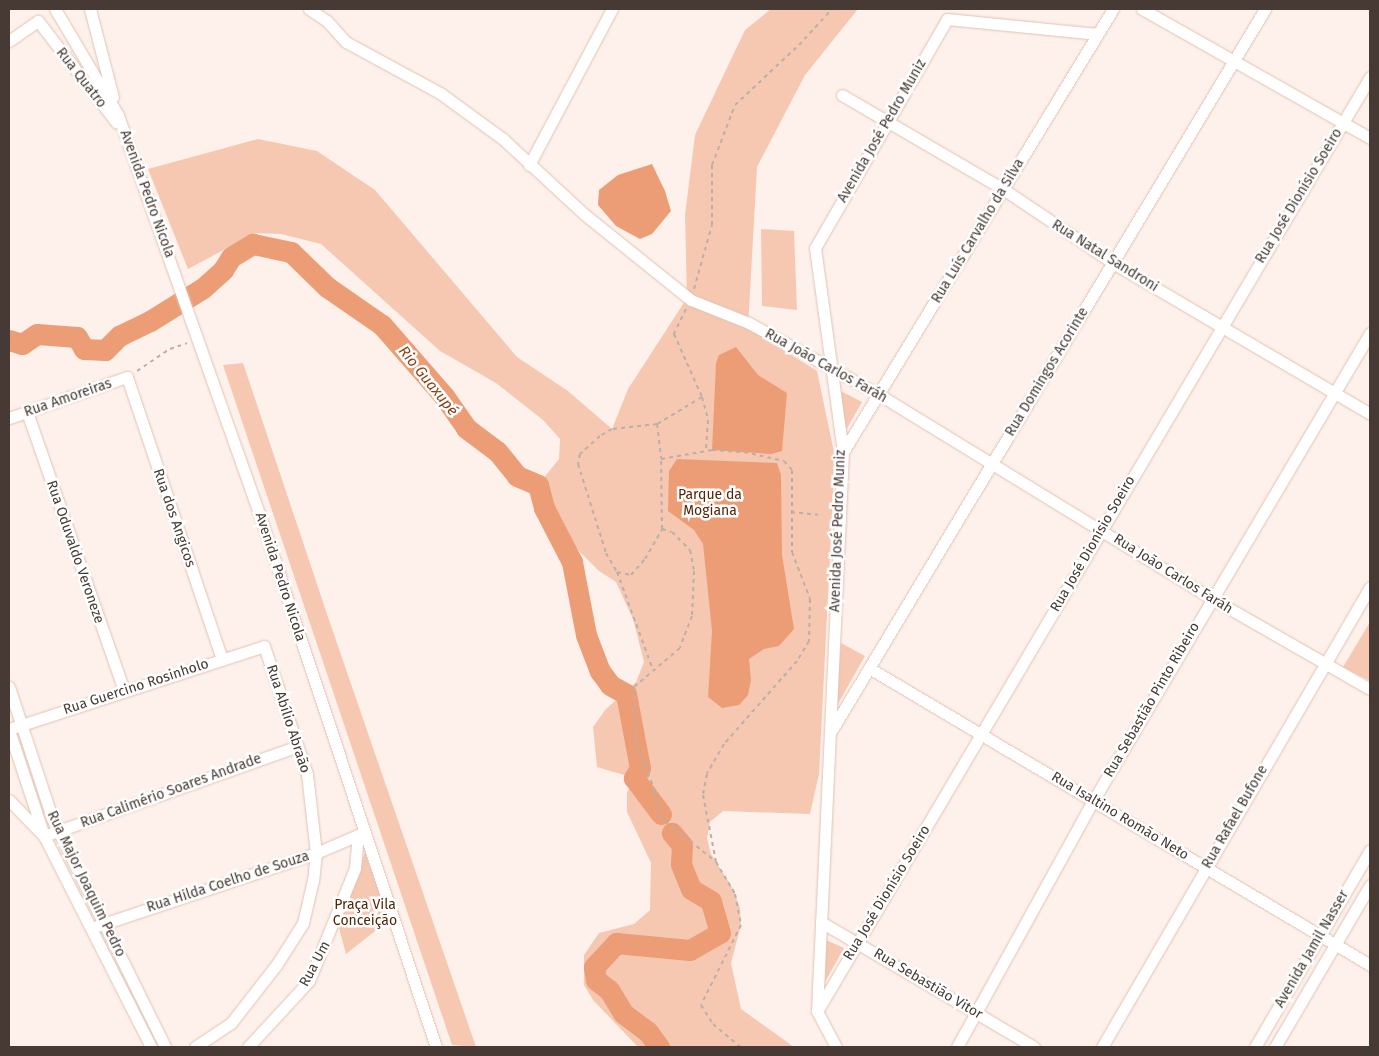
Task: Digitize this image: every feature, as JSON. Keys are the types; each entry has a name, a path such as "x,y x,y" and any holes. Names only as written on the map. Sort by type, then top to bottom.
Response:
{"street":[{"name":"Avenida Pedro Nicola","path":"55,9 118,115"},
{"name":"Avenida Pedro Nicola","path":"90,9 118,115 199,339 362,834 436,1045"},
{"name":"Rua João Carlos Faráh","path":"309,9 327,21 346,42 440,93 503,139 529,165 691,300 750,323 878,394 1101,529 1210,598 1370,689"},
{"path":"529,165 612,9"},
{"name":"Rua Luís Carvalho da Silva","path":"843,452 1113,9"},
{"path":"1142,9 1370,138"},
{"name":"Rua Domingos Acorinte","path":"829,735 1265,9"},
{"name":"Avenida José Pedro Muniz","path":"817,1011 843,452 815,248 947,19 1098,34"},
{"name":"Rua Quatro","path":"9,42 38,21 125,134"},
{"name":"Rua José Dionísio Soeiro","path":"817,1011 857,940 982,734 1101,529 1370,78"},
{"name":"Rua Natal Sandroni","path":"842,95 1003,189 1113,263 1370,414"},
{"name":"Rua Sebastião Pinto Ribeiro","path":"957,1047 977,1014 1093,801 1210,598 1370,333"},
{"name":"Rua Amoreiras","path":"9,418 126,378"},
{"name":"Rua dos Angicos","path":"126,378 222,660"},
{"name":"Rua Oduvaldo Veroneze","path":"27,412 124,691"},
{"name":"Rua Rafael Bufone","path":"1102,1047 1370,587"},
{"name":"Rua Guercino Rosinholo","path":"9,729 264,646"},
{"name":"Rua Abílio Abraão","path":"195,1047 231,1023 277,964 302,923 316,853 307,774 264,646"},
{"name":"Rua Isaltino Romão Neto","path":"869,668 1370,965"},
{"name":"Rua Major Joaquim Pedro","path":"9,687 59,832 165,1047"},
{"name":"Rua Major Joaquim Pedro","path":"9,729 44,836 151,1047"},
{"name":"Rua Calimério Soares Andrade","path":"44,836 298,746"},
{"path":"9,800 44,836"},
{"name":"Rua Hilda Coelho de Souza","path":"91,928 104,922 316,853 362,834"},
{"name":"Rua Um","path":"248,1047 309,981 350,883 362,834"},
{"name":"Avenida Jamil Nasser","path":"1254,1047 1370,850"},
{"name":"Avenida Jamil Nasser","path":"1275,1047 1370,885"},
{"name":"Rua Sebastião Vitor","path":"821,922 857,940 1034,1047"},
{"path":"817,1011 836,1047"}],"path":[{"path":"706,451 708,420 702,397 674,334 691,300 712,225 712,165 734,105 799,46 832,9"},
{"path":"126,378 170,349 199,339"},
{"path":"652,670 617,572 606,553 578,464 580,454 612,429 657,424 702,397"},
{"path":"617,572 631,574 645,558 662,528 661,459 657,424"},
{"path":"661,459 706,451 744,452 784,461 792,470 792,552 810,599 809,641 797,661 724,744 707,774 703,795 716,862 734,894 741,925 701,1005 713,1024 740,1047"},
{"path":"791,512 818,515"},
{"path":"662,528 672,532 690,550 694,571 692,616 680,648 634,687 636,743 655,791 659,816 716,862"}],"green space":[{"name":"Parque da Mogiana","path":"771,9 858,9 805,75 757,167 748,328 817,371 835,457 819,774 810,814 723,811 710,822 707,838 711,854 733,889 740,908 741,925 731,963 741,1009 794,1047 638,1047 593,1000 584,985 584,955 599,933 634,924 650,910 651,863 627,812 627,793 634,778 597,767 593,727 606,709 636,682 644,662 633,619 616,582 599,571 573,545 548,496 538,485 559,459 560,439 543,420 496,383 440,351 321,244 281,234 255,233 188,269 148,169 258,139 317,151 375,190 517,357 568,391 612,429 628,389 687,298 685,215 695,135 745,30"},
{"path":"761,229 794,231 797,310 762,306"},
{"path":"243,363 476,1047 452,1045 223,365"},
{"path":"839,390 862,402 846,430"},
{"path":"1370,622 1370,681 1343,667"},
{"path":"841,643 865,656 835,709"},
{"name":"Praça Vila Conceição","path":"365,852 389,920 346,954 339,928"},
{"path":"826,940 844,948 825,982"}],"shaded area":[{"path":"652,164 665,191 671,211 652,234 640,239 616,226 598,205 599,190 618,175"},
{"path":"736,347 758,375 787,393 782,451 771,454 712,450 716,363 719,355"},
{"path":"677,459 777,463 781,475 782,555 794,629 779,646 764,649 749,659 751,680 748,695 739,705 722,708 708,697 712,631 703,544 694,530 668,511 669,471"}],"waterway":[{"name":"Rio Guaxupé","path":"9,340 22,344 37,334 77,337 84,349 105,350 119,336 150,321 203,288 223,270 231,257 253,244 291,252 327,287 382,325 444,396 466,428 497,451 517,476 538,485 544,508 572,562 586,635 600,671 610,685 626,694 640,768 634,778 661,814"},
{"name":"Rio Guaxupé","path":"659,1047 648,1032 623,1013 609,990 596,980 594,967 616,943 690,950 720,933 711,901 691,889 681,864 682,845 672,833"}]}
